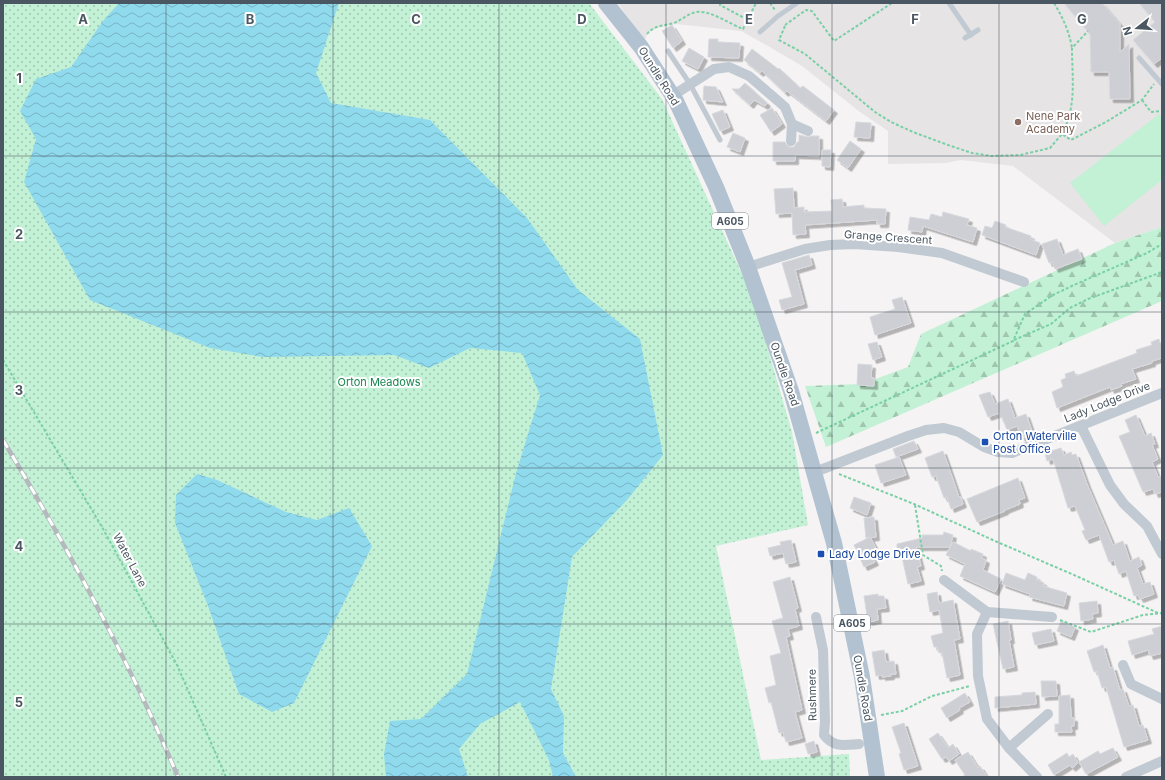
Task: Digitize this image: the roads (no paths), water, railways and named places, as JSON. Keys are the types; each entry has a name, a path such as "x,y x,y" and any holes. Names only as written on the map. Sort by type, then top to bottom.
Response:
{"main road":[{"name":"Oundle Road","path":"606,3 641,47 672,96 716,187 748,267 791,391 805,438 819,470 851,618 877,777"}],"street":[{"path":"672,96 714,69 729,67 749,76 784,107 792,124 791,141"},
{"path":"792,124 808,131"},
{"name":"Grange Crescent","path":"748,267 805,249 830,245 855,244 898,247 942,253 1024,282"},
{"name":"Lady Lodge Drive","path":"819,470 926,430 944,428 959,432 984,447 998,452 1012,453 1162,393"},
{"path":"1081,426 1110,485 1124,504 1147,526 1162,554"},
{"path":"944,580 986,612 1052,617"},
{"path":"986,612 977,634 978,676 987,719 1009,748 1037,777"},
{"name":"Rushmere","path":"816,617 823,650 824,735 829,742 840,745 858,744"},
{"path":"1123,665 1131,684 1162,699"},
{"path":"1009,748 1048,714"},
{"path":"1126,777 1162,761"}],"lane":[{"path":"760,32 796,3"},
{"path":"949,3 971,35"},
{"path":"965,38 978,30"},
{"path":"668,51 690,84 720,140"},
{"path":"1139,58 1162,84"}],"water":[{"path":"119,3 339,3 316,73 331,103 430,120 527,218 578,290 640,339 663,455 627,500 572,557 551,689 564,716 563,753 576,777 553,777 549,760 520,702 480,724 459,749 468,777 386,777 384,754 390,721 421,719 467,674 516,473 540,395 522,353 470,348 429,368 394,355 263,357 210,348 90,300 24,182 36,139 20,111 36,79 71,67 103,21"},
{"path":"197,474 217,480 286,512 317,520 349,508 372,546 294,703 272,712 239,694 208,606 175,523 176,495"}],"railway":[{"path":"3,440 51,522 118,648 139,690 178,777"}],"place":[{"name":"Nene Park Academy","path":"1018,122"},
{"name":"Orton Waterville Post Office","path":"985,442"},
{"name":"Lady Lodge Drive","path":"821,554"}],"park label":[{"name":"Orton Meadows","path":"379,382"}]}
